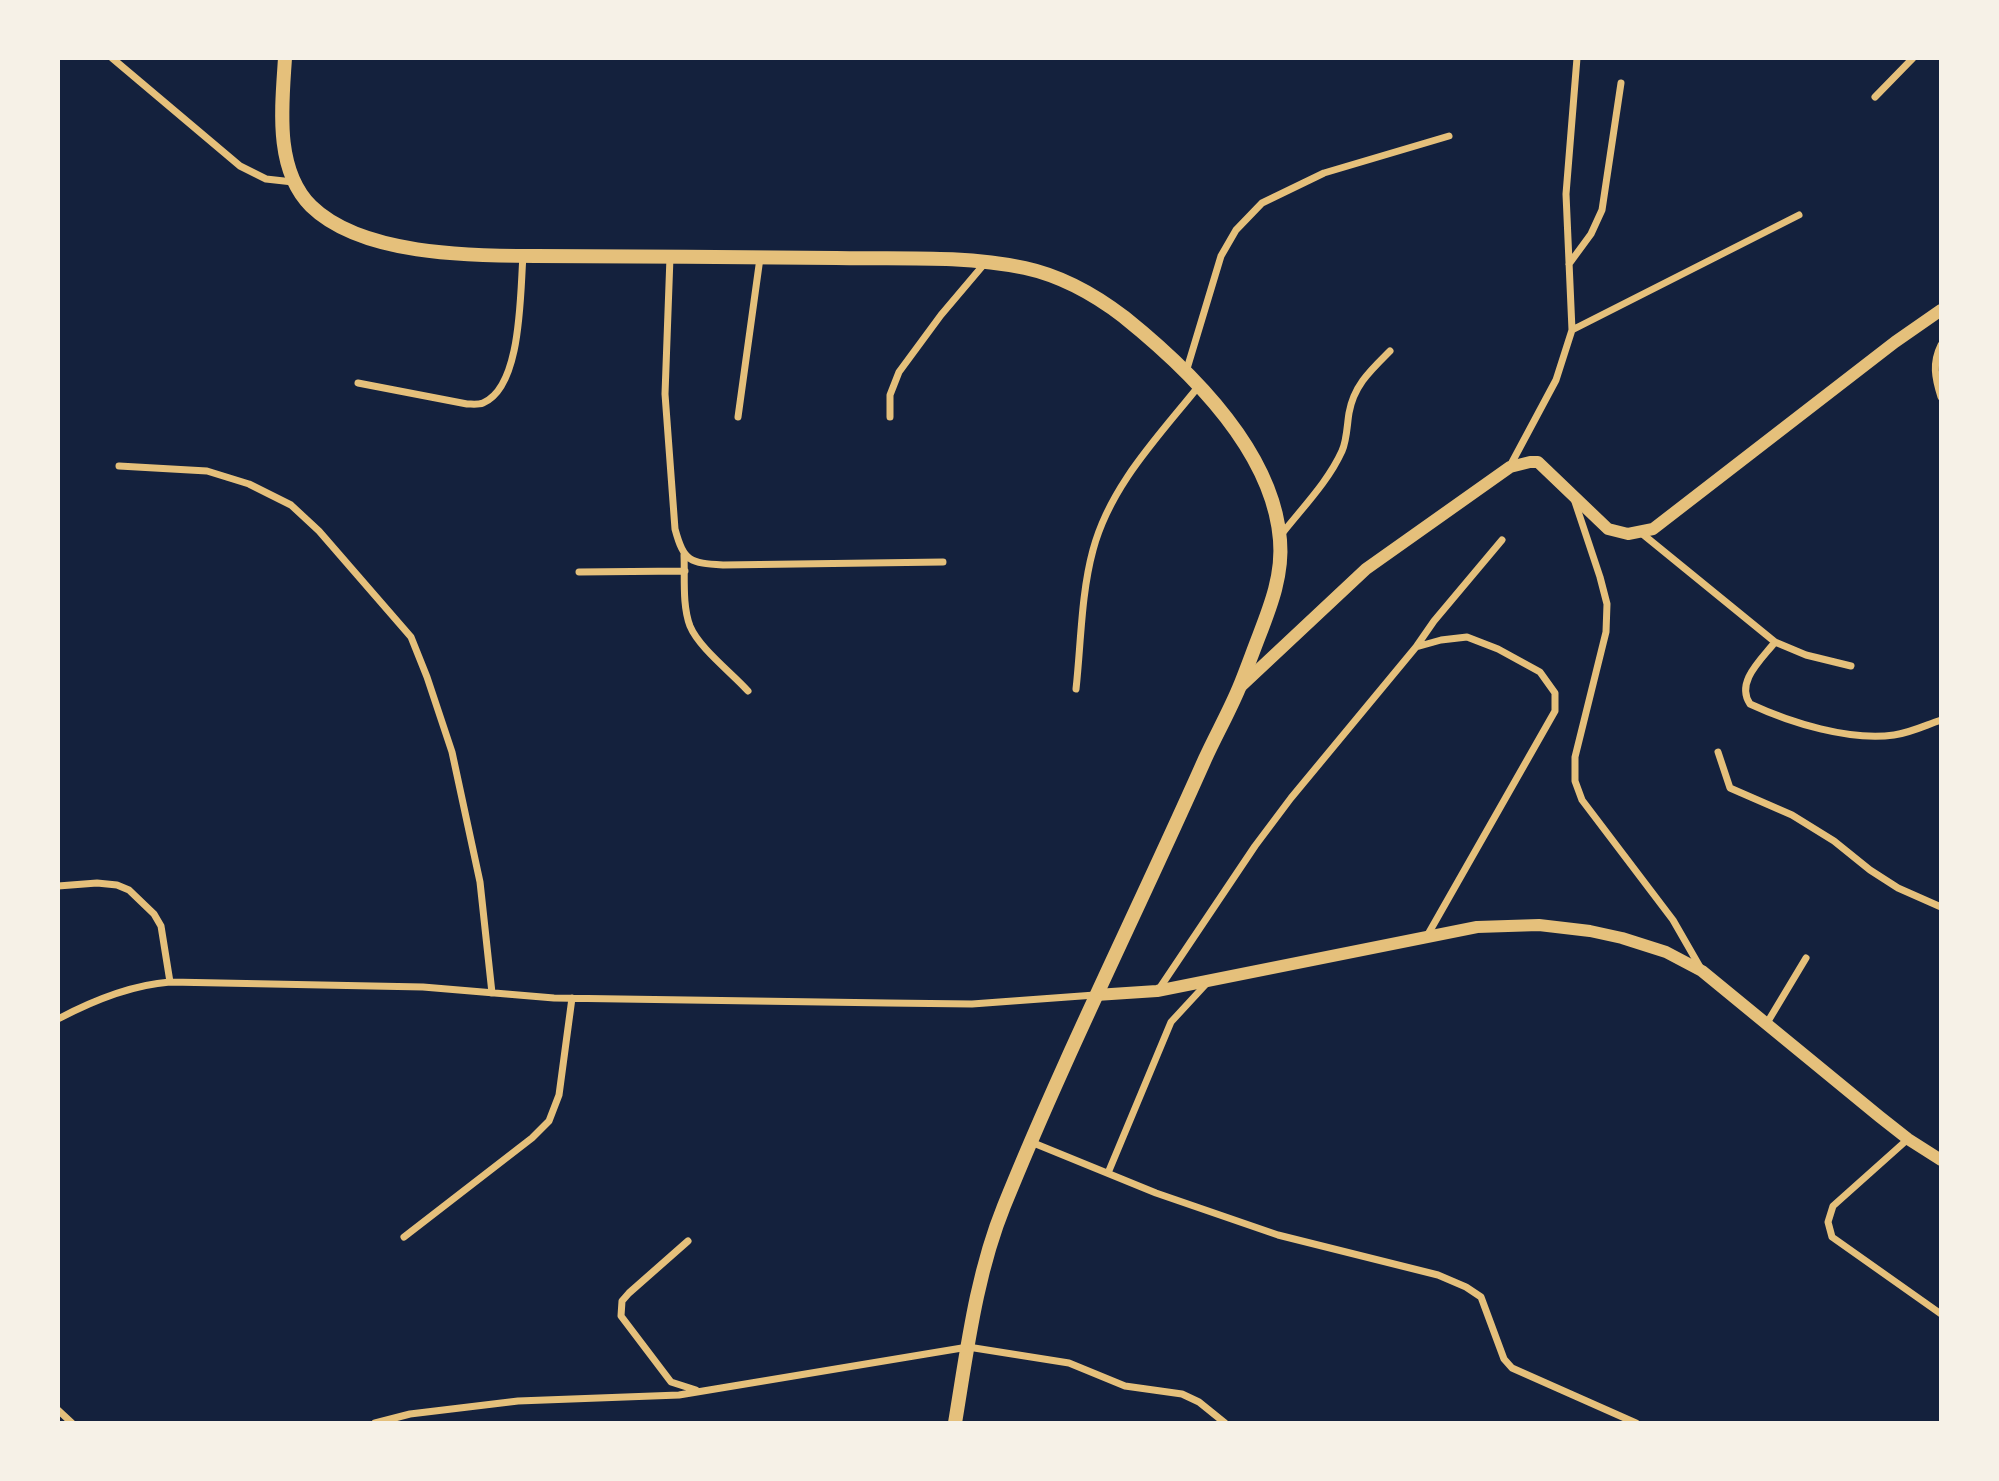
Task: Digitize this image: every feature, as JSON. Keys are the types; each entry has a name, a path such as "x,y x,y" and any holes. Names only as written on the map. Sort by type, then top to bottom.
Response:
{"main road":[{"path":"285,58 282,120 285,156 294,182 310,205 335,224 366,237 402,247 442,253 943,259 985,262 1044,273 1087,291 1123,317 1198,387 1224,416 1253,459 1275,507 1280,536 1281,563 1274,595 1239,689 1096,995 1001,1213 983,1272 955,1423"}],"street":[{"path":"112,58 240,166 266,179 294,182"},
{"path":"1510,467 1556,380 1572,330 1566,194 1577,58"},
{"path":"1875,97 1913,58"},
{"path":"1569,264 1591,234 1602,210 1621,83"},
{"path":"1185,373 1221,256 1236,230 1262,203 1324,173 1449,136"},
{"path":"1572,330 1799,215"},
{"path":"358,383 467,404 481,404 496,394 513,362 523,256"},
{"path":"670,257 665,394 674,529 680,550 697,563 723,565 943,562"},
{"path":"738,417 760,258"},
{"path":"890,417 892,384 898,372 985,262"},
{"path":"1239,689 1366,569 1510,467 1538,462 1608,529 1628,534 1653,529 1895,342 1941,310"},
{"path":"1941,345 1936,356 1935,377 1941,397"},
{"path":"1280,536 1334,467 1344,447 1355,389 1390,351"},
{"path":"1076,689 1093,549 1110,509 1132,469 1198,387"},
{"path":"119,466 207,471 249,484 291,505 319,531 411,637 427,677 455,765 481,882 492,993"},
{"path":"1572,493 1601,577 1607,604 1606,632 1575,757 1575,781 1582,800 1672,920 1702,971"},
{"path":"1640,531 1775,642 1806,655 1851,666"},
{"path":"1157,991 1262,836 1416,647 1433,621 1502,540"},
{"path":"684,554 690,625 703,643 748,691"},
{"path":"579,572 685,571"},
{"path":"1416,647 1467,637 1498,649 1540,672 1555,694 1555,710 1427,936"},
{"path":"1775,642 1748,678 1745,697 1750,704 1825,730 1874,737 1898,735 1941,720"},
{"path":"1718,752 1730,788 1792,816 1834,841 1898,888 1941,907"},
{"path":"58,886 97,883 117,885 129,890 154,914 161,926 170,982"},
{"path":"58,1019 129,989 170,982 423,987 572,998 972,1004 1157,991 1477,927 1552,926 1622,938 1666,952 1702,971 1908,1139 1941,1160"},
{"path":"1767,1023 1806,958"},
{"path":"1108,1173 1171,1022 1210,981"},
{"path":"404,1237 549,1121 559,1096 572,998"},
{"path":"1908,1139 1833,1206 1828,1222 1832,1237 1941,1314"},
{"path":"1031,1142 1156,1193 1278,1235 1438,1275 1466,1287 1481,1297 1503,1359 1512,1368 1636,1423"},
{"path":"688,1241 629,1293 622,1301 621,1316 671,1382 700,1391"},
{"path":"375,1423 410,1414 518,1401 636,1398 700,1391 968,1347 1069,1363 1125,1386 1182,1394 1199,1402 1225,1423"},
{"path":"58,1410 72,1423"}]}
